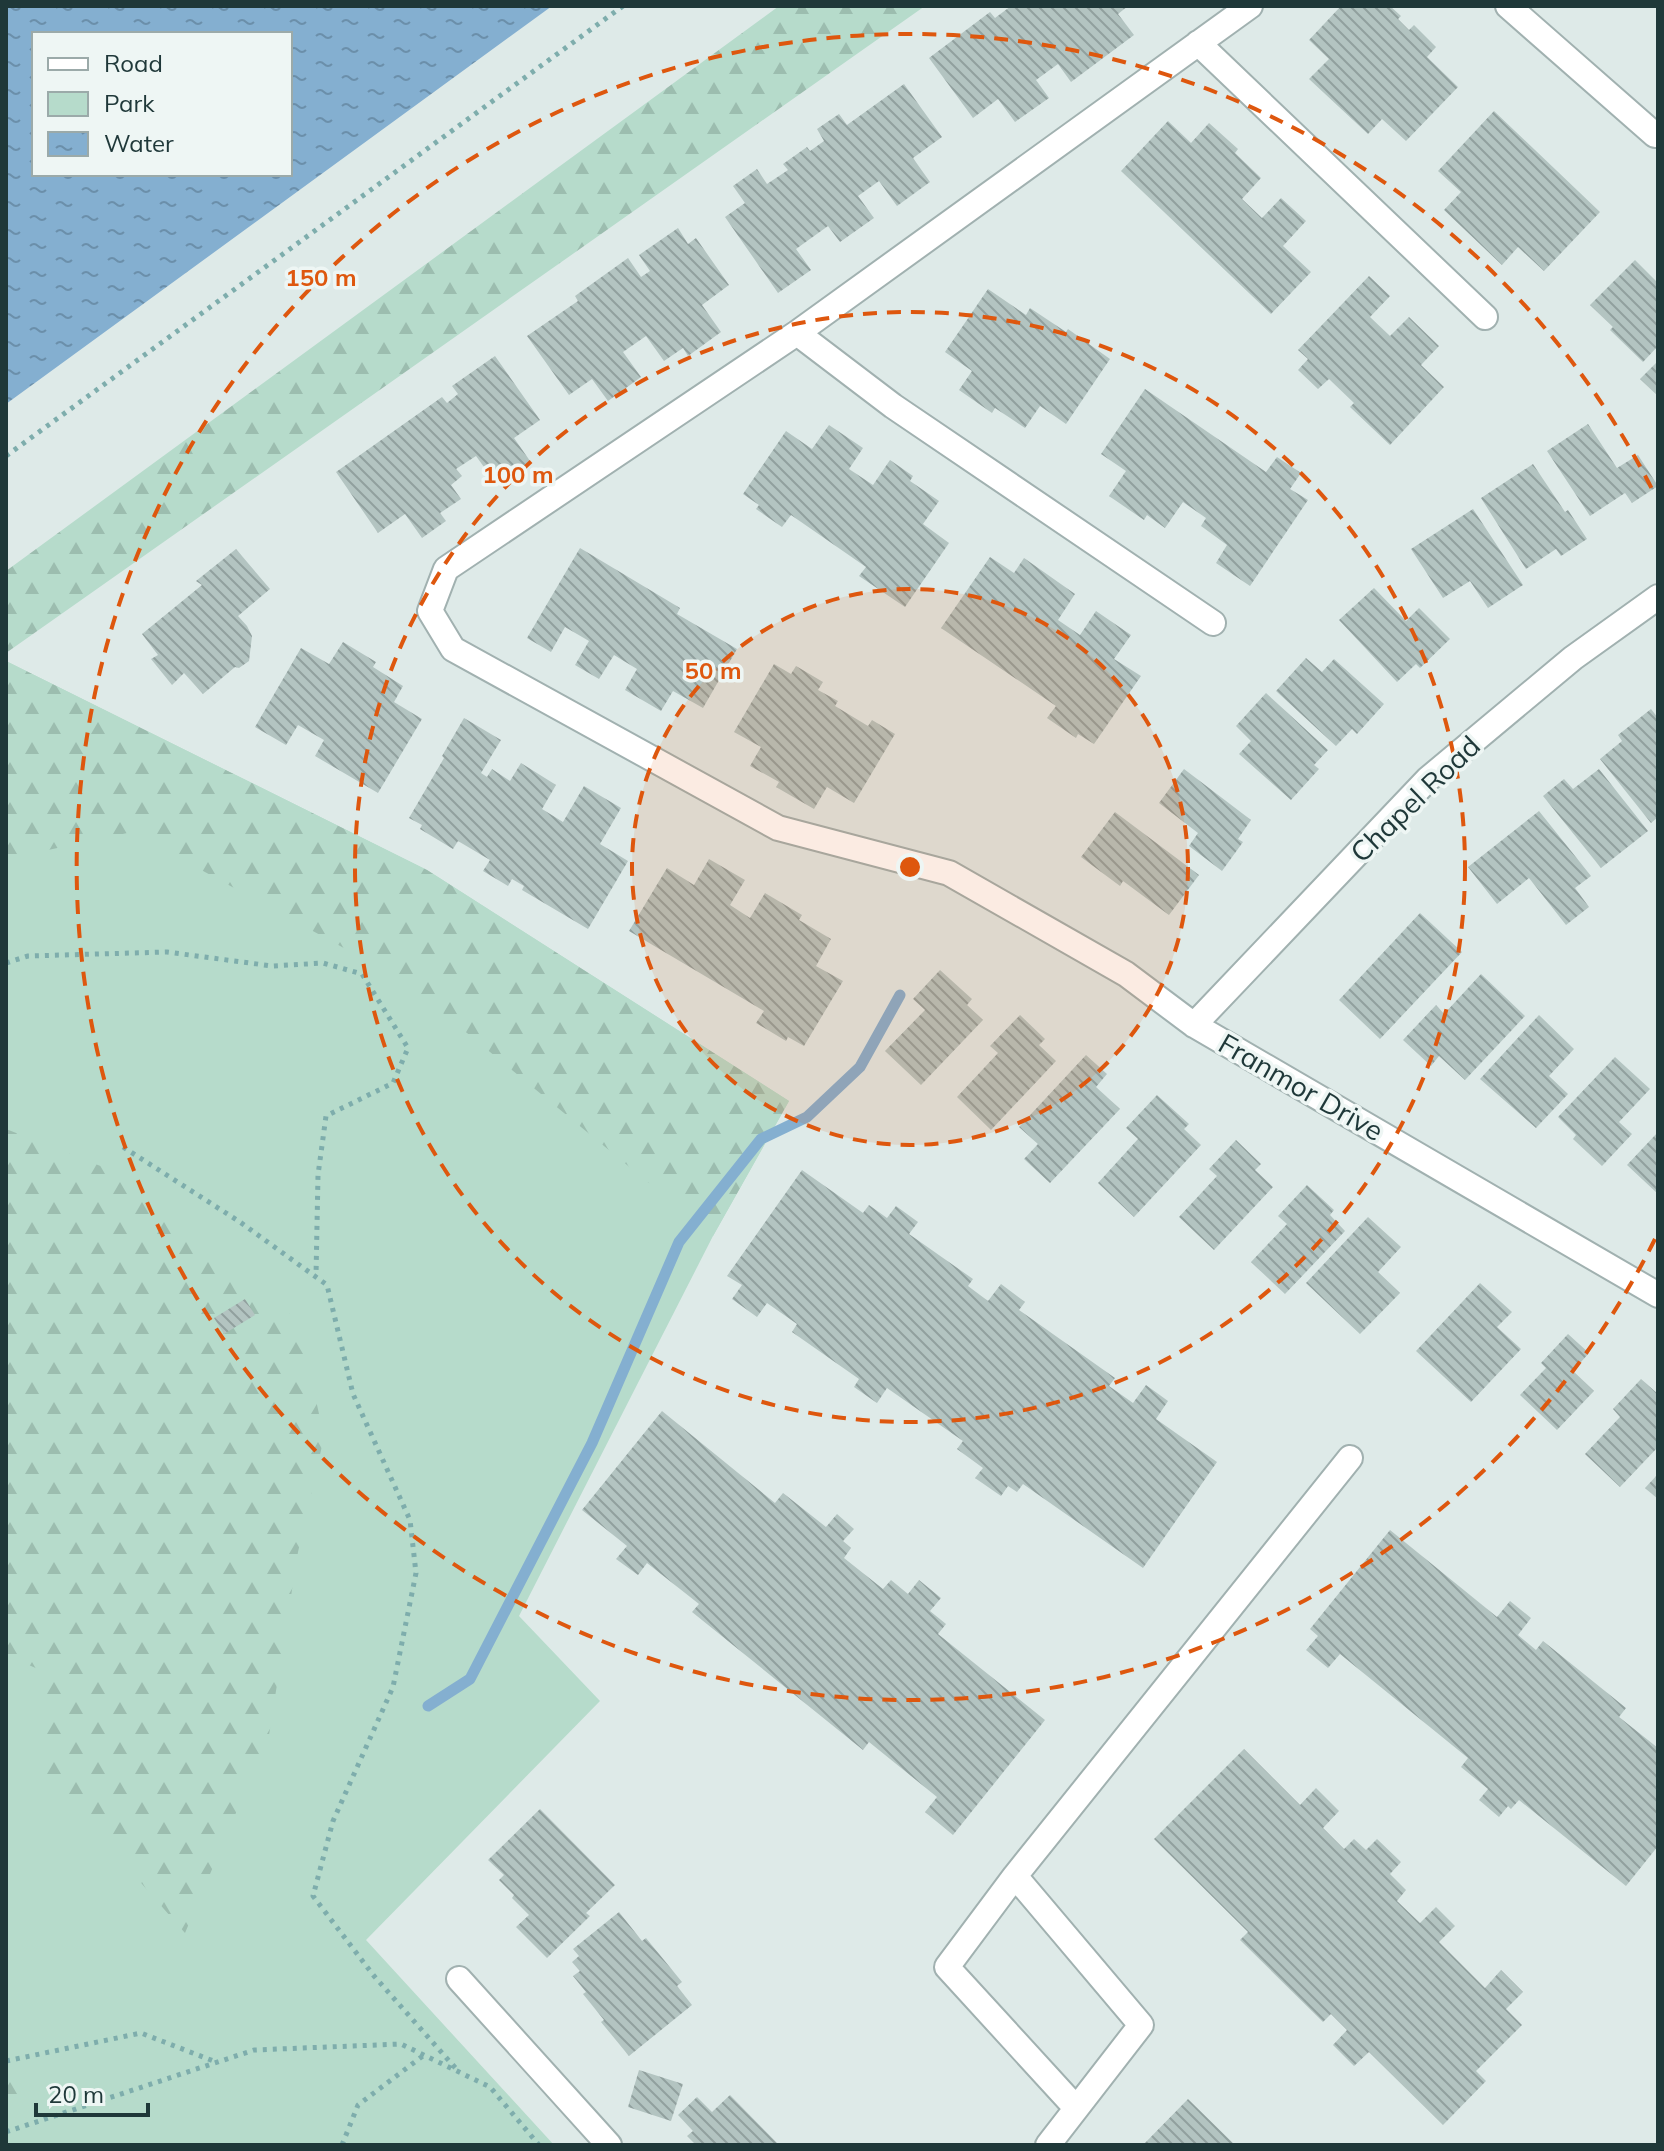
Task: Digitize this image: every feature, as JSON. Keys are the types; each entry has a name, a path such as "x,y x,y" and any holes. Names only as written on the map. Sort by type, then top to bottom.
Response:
{"street":[{"path":"1213,623 893,406 797,333 1250,6"},
{"path":"1508,6 1657,129"},
{"path":"1198,43 1485,317"},
{"name":"Franmor Drive","path":"797,333 446,569 430,611 453,649 778,828 949,873 1126,974 1194,1025 1658,1295"},
{"name":"Chapel Road","path":"1194,1025 1428,779 1573,658 1658,597"},
{"path":"1076,2108 947,1967 1015,1876 1350,1458"},
{"path":"1015,1876 1141,2025 1048,2145"},
{"path":"459,1979 609,2145"}],"path":[{"path":"6,456 623,6"},
{"path":"6,963 28,956 167,952 272,966 323,963 362,974 408,1048 393,1083 326,1116 318,1175 316,1277"},
{"path":"123,1147 240,1222 327,1285 353,1394 410,1520 416,1573 393,1687 333,1821 313,1896 374,1976 459,2072"},
{"path":"6,2061 141,2033 217,2063"},
{"path":"6,2132 254,2050 401,2044 490,2087 539,2145"},
{"path":"342,2145 358,2105 424,2055"}],"green space":[{"path":"779,6 925,6 6,653 6,571"},
{"path":"6,661 427,870 789,1101 713,1236 519,1616 600,1701 366,1940 554,2145 6,2145"},
{"path":"6,661 427,870 789,1101 713,1236 404,981 132,832 6,859"},
{"path":"6,1129 126,1176 299,1322 324,1437 298,1552 269,1735 185,1933 42,1770 47,1673 6,1655"},
{"path":"6,2081 27,2083 21,2100 6,2105"}],"water":[{"path":"6,6 552,6 6,404"}],"building":[{"path":"1011,6 1128,6 1118,14 1134,35 1071,82 1058,64 1036,80 1049,98 1015,122 998,99 973,118 929,58 990,12 995,18"},
{"path":"1341,6 1390,6 1401,16 1398,19 1409,30 1414,25 1436,47 1427,57 1458,87 1406,141 1382,119 1368,134 1309,79 1329,59 1309,40"},
{"path":"904,84 942,137 913,158 930,182 897,206 879,181 858,196 874,218 840,242 828,226 796,249 811,270 778,293 725,217 745,203 733,186 757,169 767,184 788,170 783,164 807,147 810,151 824,141 817,129 839,114 847,125"},
{"path":"1494,111 1600,212 1544,271 1518,247 1502,265 1444,210 1461,192 1438,171"},
{"path":"1168,121 1191,143 1209,123 1238,149 1235,153 1261,178 1242,199 1262,218 1281,198 1306,221 1283,246 1311,272 1271,314 1121,171"},
{"path":"678,228 688,244 696,238 729,285 702,305 721,332 688,356 683,348 664,361 646,336 623,352 641,377 608,401 592,379 569,395 527,336 578,301 575,296 628,258 641,277 650,271 639,255"},
{"path":"1635,260 1658,283 1658,346 1643,362 1590,305"},
{"path":"1369,276 1390,296 1370,317 1390,336 1409,317 1439,346 1421,365 1444,387 1390,445 1350,407 1354,403 1329,379 1318,389 1298,370 1308,359 1298,350"},
{"path":"988,289 1026,315 1030,308 1066,332 1068,329 1110,359 1066,424 1040,406 1025,428 995,408 992,413 959,390 972,371 945,352"},
{"path":"495,356 540,420 514,438 530,461 497,485 476,456 456,469 462,476 451,485 461,499 440,513 446,521 422,538 405,514 378,533 336,472 442,397 447,403 458,394 452,386"},
{"path":"1658,361 1658,396 1640,379"},
{"path":"1145,389 1266,472 1277,457 1301,473 1290,489 1308,500 1250,586 1216,563 1227,545 1201,526 1206,518 1183,502 1165,528 1147,515 1144,520 1109,496 1126,471 1101,454"},
{"path":"1588,424 1617,468 1638,455 1658,486 1632,503 1625,493 1590,516 1547,451"},
{"path":"829,425 863,448 849,469 873,485 890,460 913,476 910,481 939,501 923,524 949,543 905,607 859,576 866,567 791,515 782,527 756,509 759,505 743,494 786,431 812,449"},
{"path":"1533,464 1587,539 1561,556 1556,549 1526,569 1481,498"},
{"path":"1473,509 1523,585 1488,608 1470,581 1443,598 1411,549"},
{"path":"580,548 680,608 677,614 737,649 703,708 673,691 661,711 625,690 637,669 614,655 599,679 575,665 589,641 565,627 551,652 527,638"},
{"path":"236,549 270,589 238,616 252,636 249,661 239,668 235,667 203,694 184,673 172,685 151,659 158,655 142,634 202,585 196,581"},
{"path":"990,557 1014,573 1024,558 1075,594 1058,620 1080,635 1096,611 1131,635 1114,659 1141,676 1094,744 1078,734 1076,738 1047,718 1056,706 941,628"},
{"path":"1374,588 1406,621 1419,608 1450,639 1420,668 1416,664 1397,682 1339,620"},
{"path":"343,642 376,662 373,667 403,686 394,702 422,719 378,793 315,756 324,740 298,725 286,745 255,727 301,648 329,664"},
{"path":"1306,658 1322,672 1334,659 1384,704 1357,734 1352,729 1336,746 1276,691"},
{"path":"774,664 791,674 796,666 823,682 818,690 838,701 835,706 868,726 872,720 895,734 854,803 827,787 814,809 776,787 779,782 750,766 761,747 734,732"},
{"path":"1266,693 1328,750 1314,765 1319,769 1291,800 1239,754 1251,741 1236,726"},
{"path":"1651,709 1658,718 1658,817 1651,823 1600,759 1622,741 1618,735"},
{"path":"464,718 501,740 481,773 487,777 492,769 510,781 521,763 556,785 542,809 563,822 584,786 621,808 600,844 628,861 588,929 522,890 524,886 512,879 508,886 483,871 490,860 458,841 453,849 420,829 422,825 409,818"},
{"path":"1184,769 1251,820 1238,839 1243,842 1222,871 1189,846 1198,833 1159,803"},
{"path":"1599,769 1648,831 1601,868 1543,796 1564,779 1573,789"},
{"path":"1539,811 1591,876 1575,888 1589,907 1566,925 1529,878 1497,904 1468,867"},
{"path":"1115,812 1199,875 1169,915 1123,881 1120,886 1081,857"},
{"path":"709,859 745,880 730,905 750,918 765,893 802,915 799,920 831,939 816,966 843,981 804,1046 788,1037 786,1041 756,1023 764,1011 629,931 667,868 694,885"},
{"path":"1420,913 1462,952 1380,1039 1339,1000"},
{"path":"940,970 972,999 967,1005 983,1020 921,1085 885,1051 925,1010 913,999"},
{"path":"1481,974 1525,1016 1465,1080 1439,1056 1431,1066 1403,1040 1436,1005 1444,1014"},
{"path":"1020,1015 1045,1039 1039,1045 1056,1061 991,1130 957,1097 998,1053 990,1046"},
{"path":"1539,1015 1574,1049 1549,1076 1568,1094 1536,1128 1480,1079"},
{"path":"1086,1055 1107,1074 1096,1087 1120,1109 1050,1183 1024,1159 1038,1144 1019,1127"},
{"path":"1615,1057 1650,1089 1619,1122 1632,1134 1602,1166 1573,1139 1576,1135 1558,1117"},
{"path":"1157,1095 1189,1124 1184,1129 1201,1145 1134,1217 1098,1183 1138,1139 1126,1128"},
{"path":"1658,1132 1658,1194 1627,1165"},
{"path":"1236,1140 1261,1164 1255,1170 1273,1187 1214,1250 1179,1217 1217,1176 1209,1169"},
{"path":"802,1170 863,1213 869,1205 887,1218 896,1206 918,1222 909,1234 973,1279 968,1286 988,1301 1001,1284 1025,1302 1019,1310 1115,1378 1109,1386 1133,1403 1146,1385 1168,1401 1156,1419 1217,1462 1143,1568 1023,1484 1017,1492 1008,1486 1001,1496 975,1478 983,1468 957,1449 963,1441 887,1388 877,1403 854,1387 859,1379 792,1332 797,1324 767,1303 757,1317 732,1299 742,1285 727,1276"},
{"path":"1307,1185 1334,1210 1330,1215 1345,1231 1285,1294 1251,1262 1287,1224 1278,1216"},
{"path":"1368,1217 1401,1247 1378,1272 1400,1293 1360,1334 1306,1283"},
{"path":"1480,1283 1512,1312 1497,1327 1521,1349 1471,1402 1416,1351"},
{"path":"245,1299 255,1315 224,1334 214,1318"},
{"path":"1568,1334 1589,1353 1573,1371 1594,1391 1557,1430 1520,1395 1546,1368 1541,1363"},
{"path":"1641,1379 1658,1394 1658,1447 1620,1487 1585,1454 1620,1417 1613,1409"},
{"path":"662,1411 775,1503 783,1493 826,1527 837,1514 854,1529 843,1541 851,1548 844,1558 883,1589 891,1580 908,1594 919,1580 941,1598 930,1611 946,1624 938,1634 1045,1720 953,1835 925,1812 937,1797 869,1742 863,1750 692,1612 699,1604 647,1563 638,1575 616,1559 627,1546 582,1510"},
{"path":"1658,1474 1658,1499 1645,1488"},
{"path":"1390,1530 1497,1617 1510,1601 1531,1618 1518,1635 1536,1650 1543,1641 1626,1708 1619,1717 1658,1748 1658,1846 1626,1886 1519,1800 1511,1809 1508,1806 1499,1817 1479,1800 1488,1789 1461,1767 1468,1758 1340,1654 1328,1668 1306,1650 1318,1636 1310,1629"},
{"path":"1244,1749 1300,1805 1316,1788 1339,1811 1323,1828 1344,1849 1354,1839 1366,1850 1377,1839 1401,1862 1390,1874 1406,1890 1397,1901 1420,1923 1436,1907 1455,1926 1439,1942 1485,1988 1501,1970 1523,1992 1506,2009 1522,2025 1476,2071 1486,2081 1443,2125 1369,2052 1354,2066 1333,2045 1347,2030 1331,2014 1323,2022 1240,1940 1248,1932 1154,1839"},
{"path":"540,1809 615,1885 586,1913 590,1916 547,1958 516,1927 529,1915 499,1880 504,1875 488,1860"},
{"path":"619,1912 642,1941 646,1938 682,1982 677,1986 692,2005 629,2056 583,1994 586,1992 573,1976 580,1971 572,1962 579,1956 573,1949"},
{"path":"639,2070 683,2084 671,2121 628,2107"},
{"path":"730,2095 779,2145 696,2145 687,2136 693,2131 678,2115 697,2097 712,2112"},
{"path":"1188,2099 1235,2145 1143,2145"}],"waterway":[{"path":"428,1706 470,1679 592,1443 679,1242 761,1139 807,1117 860,1067 900,995"}]}
